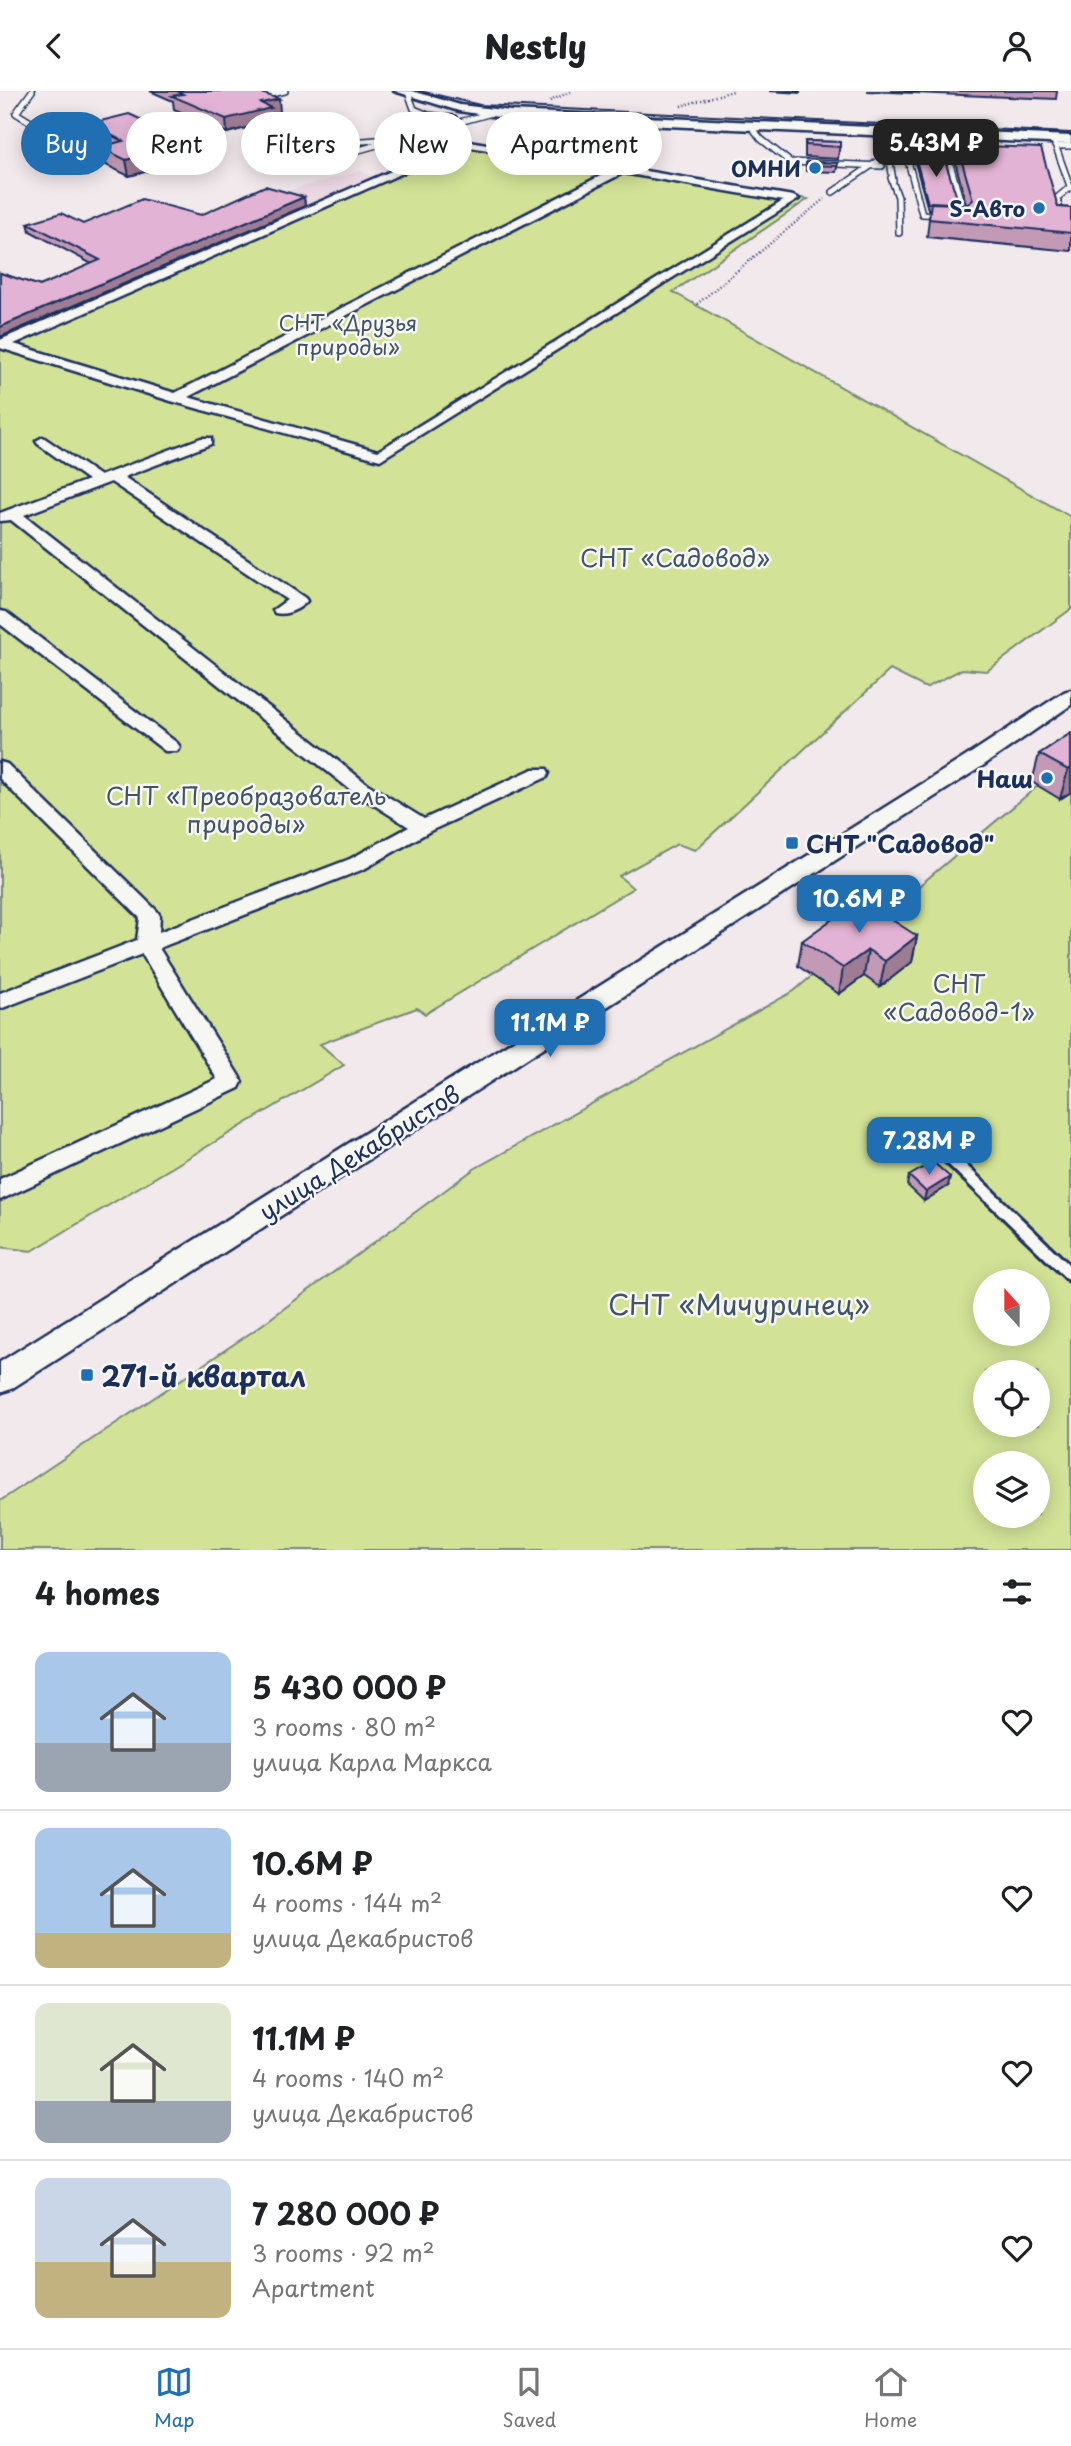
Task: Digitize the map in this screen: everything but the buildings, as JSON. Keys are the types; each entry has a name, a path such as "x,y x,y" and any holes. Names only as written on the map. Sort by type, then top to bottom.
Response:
{"street":[{"path":"405,93 428,101 487,112"},
{"path":"453,93 510,110 878,132 1055,146 1071,140"},
{"path":"428,101 455,99 453,93"},
{"path":"509,112 544,110"},
{"path":"486,147 463,143 2,344 176,398 380,456 793,199 646,175"},
{"path":"176,398 614,175"},
{"path":"6,516 206,441"},
{"path":"43,442 299,601 281,610"},
{"path":"6,516 359,787 423,827"},
{"path":"0,616 171,747"},
{"name":"улица Декабристов","path":"0,1379 973,762 1071,696"},
{"path":"0,768 150,916 147,945 231,1082 0,1190"},
{"path":"0,1000 357,864 423,827 540,773"}],"lane":[{"path":"21,116 16,113 32,91"},
{"path":"256,98 285,91"},
{"path":"405,93 414,109 421,112"},
{"path":"751,126 761,139 790,162 870,166 881,163"},
{"path":"878,132 881,163 896,186 899,233"},
{"path":"1055,146 1070,189 1057,198 1061,214"},
{"path":"1043,151 1055,146 1071,146"},
{"path":"892,181 889,154 903,149 981,152"},
{"path":"908,161 922,214 965,216 946,150"},
{"path":"833,192 870,166"},
{"path":"944,1152 1071,1275"}],"path":[{"path":"544,110 572,91"},
{"path":"670,109 733,91"},
{"path":"696,304 833,192"}],"shaded area":[{"path":"360,171 375,178 0,340 0,312 251,201 345,175 360,175"}],"green space":[{"path":"472,144 486,147 486,175 660,175 808,199 673,292 1071,517 1071,609 987,671 962,669 926,688 890,670 695,850 677,844 619,876 633,888 425,1014 417,1008 320,1044 344,1065 32,1251 0,1247 0,342 384,175 472,175"},
{"name":"СНТ «Мичуринец»","path":"1071,758 1071,1550 0,1550 0,1501 252,1332 474,1169 794,991"}],"tram line":[{"path":"420,91 480,105 1071,133"}],"place":[{"name":"ОМНИ","path":"815,168"},
{"name":"S-Авто","path":"1039,208"},
{"name":"Наш","path":"1047,778"},
{"name":"СНТ \"Садовод\"","path":"792,843"},
{"name":"271-й квартал","path":"87,1375"}],"park label":[{"name":"СНТ «Друзья природы»","path":"348,334"},
{"name":"СНТ «Садовод»","path":"675,557"},
{"name":"СНТ «Преобразователь природы»","path":"246,809"},
{"name":"СНТ «Садовод-1»","path":"959,997"}]}
